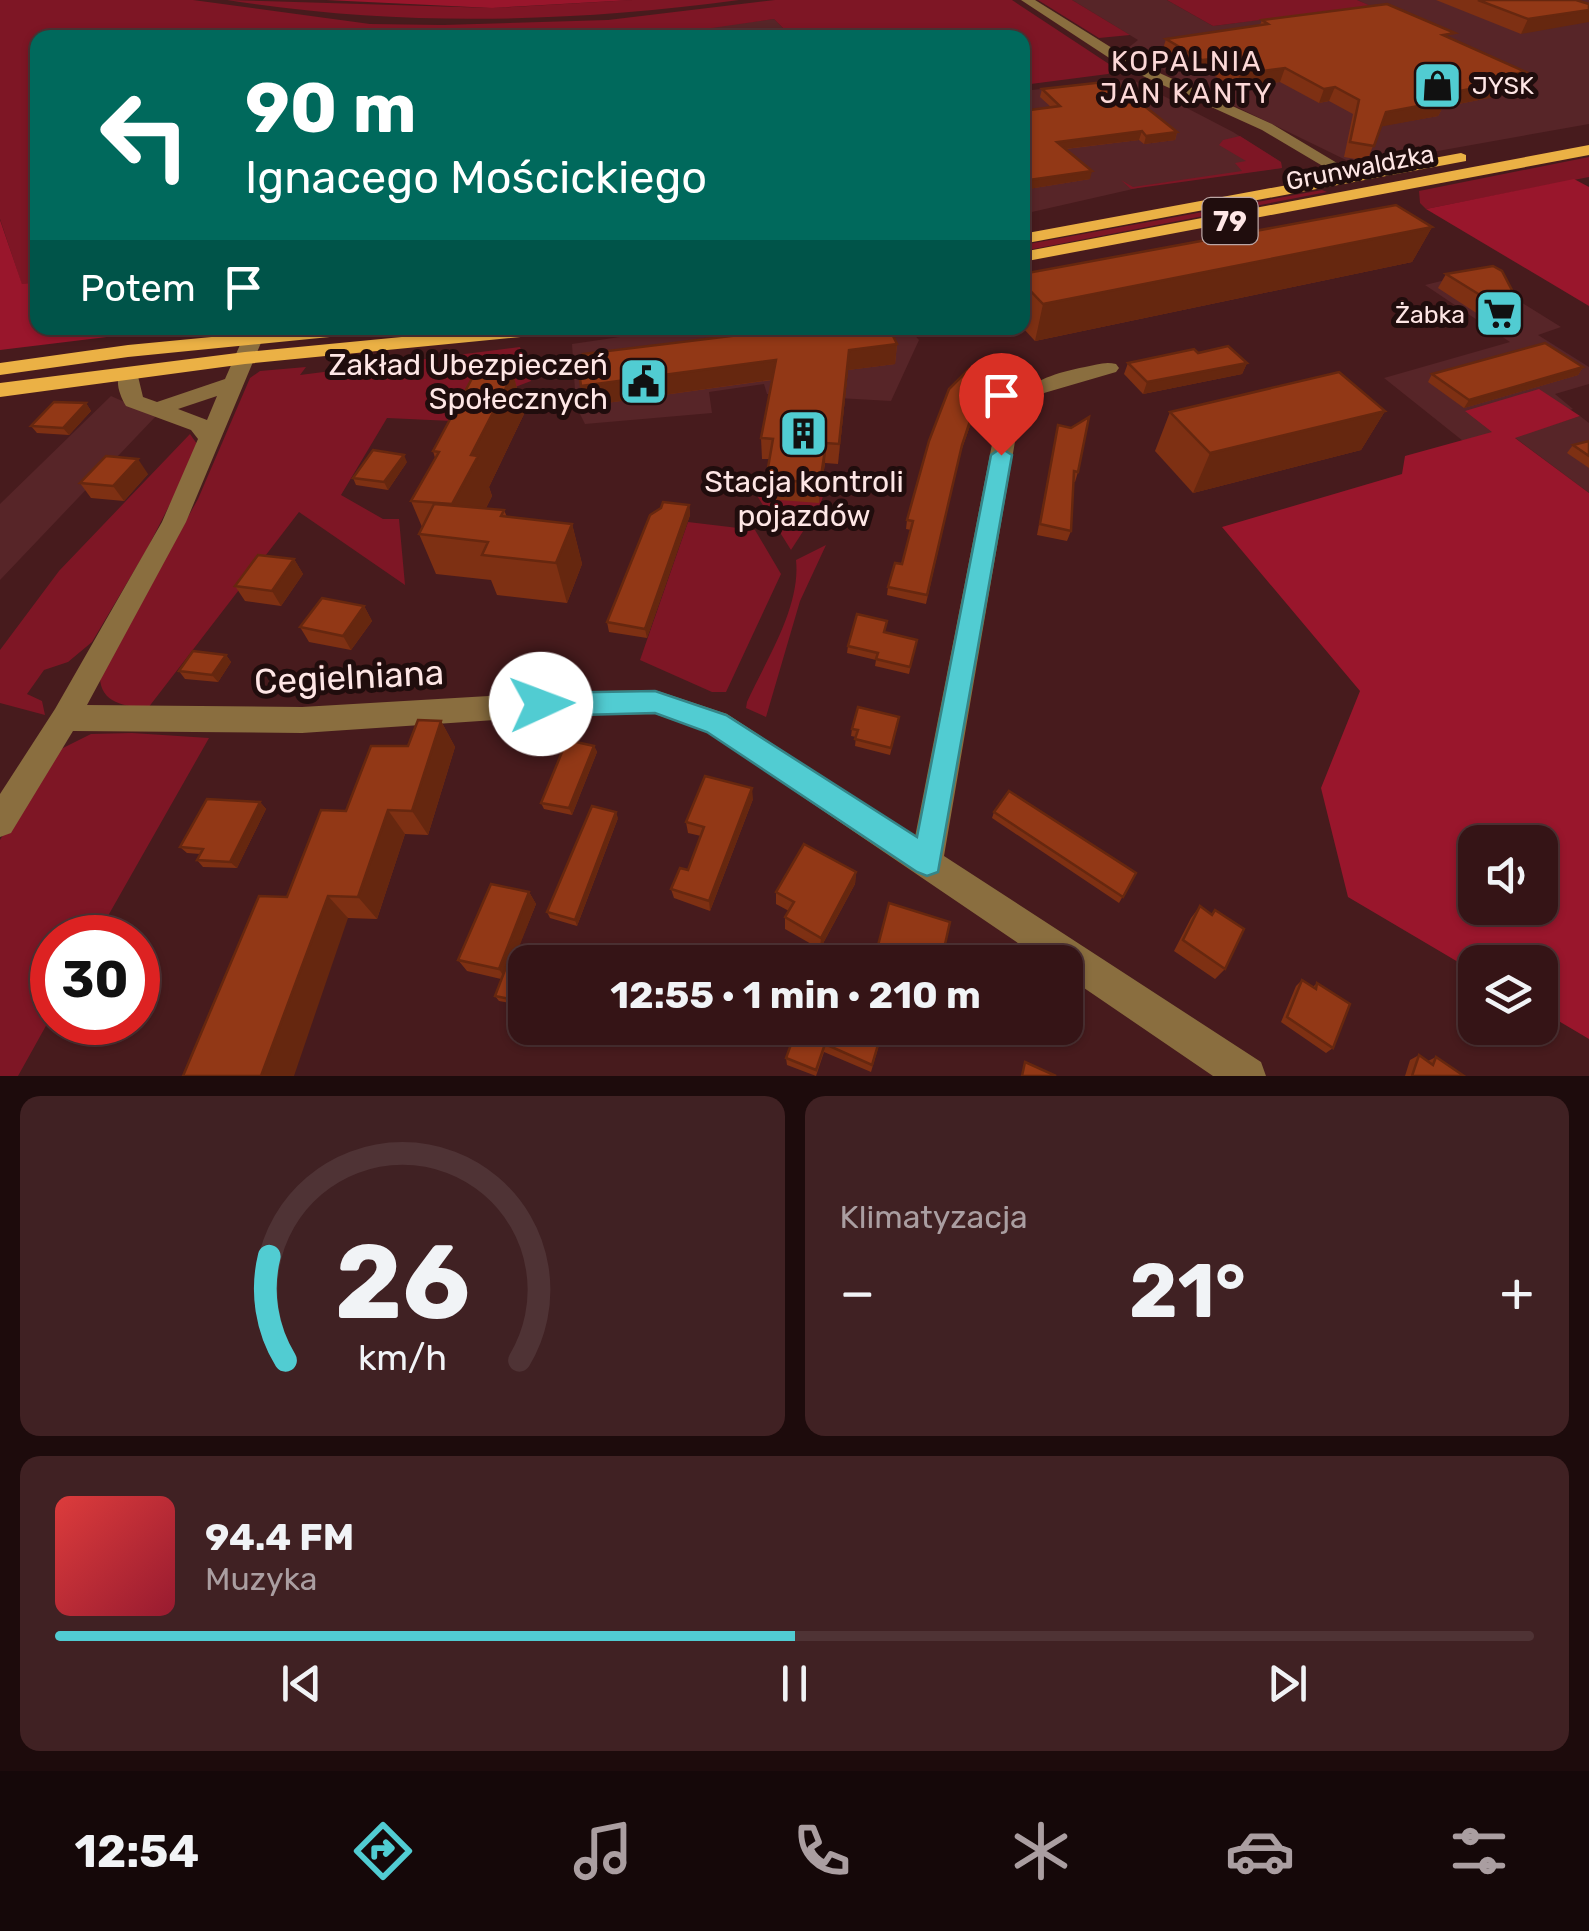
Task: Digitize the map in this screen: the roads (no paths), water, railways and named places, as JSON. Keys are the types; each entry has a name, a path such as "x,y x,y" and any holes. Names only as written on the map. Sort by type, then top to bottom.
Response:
{"main road":[{"name":"Grunwaldzka","path":"1030,238 1589,135"},
{"name":"Grunwaldzka","path":"1030,255 1589,150"},
{"path":"0,368 244,360 335,335"},
{"path":"0,390 130,372 484,335"}],"street":[{"path":"1026,0 1128,64 1267,127 1354,178"},
{"path":"154,410 244,360"},
{"path":"0,822 64,718 174,522 244,360"},
{"path":"927,861 1007,424 1017,402 1034,386 1109,368"},
{"path":"130,372 130,395 154,410 199,425 211,439"},
{"name":"Cegielniana","path":"64,718 302,720 555,704 655,702 717,723 1247,1076"}],"place":[{"name":"JYSK","path":"1437,85"},
{"name":"Żabka","path":"1500,314"},
{"name":"Zakład Ubezpieczeń Społecznych","path":"643,382"},
{"name":"Stacja kontroli pojazdów","path":"804,433"}],"district":[{"name":"KOPALNIA JAN KANTY","path":"1187,77"}]}
